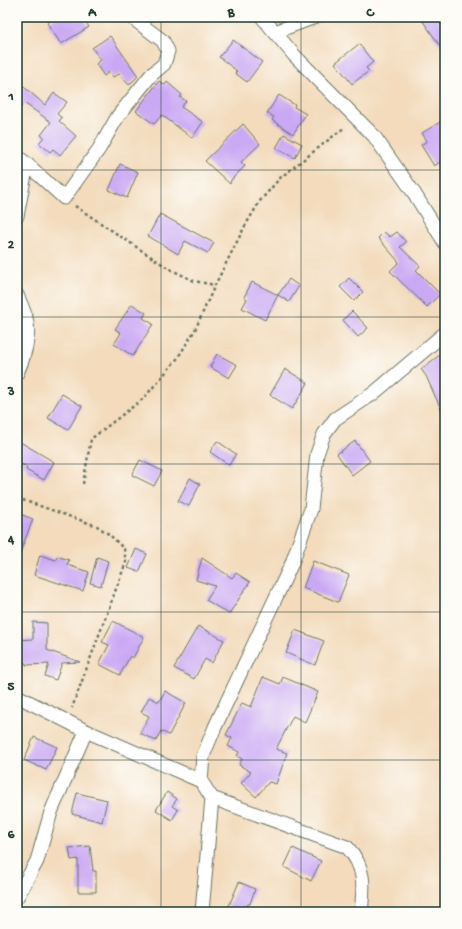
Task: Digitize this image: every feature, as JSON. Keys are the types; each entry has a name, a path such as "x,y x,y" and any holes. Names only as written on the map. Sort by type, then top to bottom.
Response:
{"street":[{"path":"22,160 64,198 99,149 118,116 151,75 164,64 168,51 164,41 131,17"},
{"path":"262,17 294,54 374,136 414,193 445,243"},
{"path":"275,32 315,17"},
{"path":"17,216 22,160"},
{"path":"17,295 27,320 27,340 22,362 17,373"},
{"path":"201,781 203,756 215,727 292,563 311,509 317,454 324,434 335,419 374,392 445,333"},
{"path":"17,696 86,730 201,781 212,798 347,847 355,856 362,872 363,893 361,912"},
{"path":"17,897 37,861 51,812 86,730"},
{"path":"202,912 212,798"}],"path":[{"path":"84,484 91,438 144,398 176,359 195,330 214,285 260,201 280,178 356,118"},
{"path":"64,198 81,212 168,268 194,281 214,285"},
{"path":"17,498 97,526 110,535 124,549 126,562 68,721"}],"building":[{"path":"56,17 82,17 89,27 61,44 47,23"},
{"path":"420,17 436,17 445,31 445,53"},
{"path":"110,36 138,76 129,85 119,74 113,77 109,72 104,76 96,64 101,60 92,48"},
{"path":"233,40 262,62 247,82 235,73 237,71 219,57"},
{"path":"359,44 373,62 366,68 369,71 352,84 335,63"},
{"path":"159,81 165,85 167,82 182,95 180,97 186,101 181,107 203,122 192,138 162,115 154,124 136,111"},
{"path":"23,86 45,105 54,93 67,102 57,114 62,118 59,121 76,136 60,155 53,149 50,152 39,143 44,137 41,135 51,122 24,103 17,112 17,93"},
{"path":"279,95 306,114 293,134 272,120 274,117 267,113"},
{"path":"445,119 445,159 434,166 421,145 427,141 422,133"},
{"path":"243,124 260,144 241,162 245,166 231,180 230,184 205,161"},
{"path":"284,134 302,144 295,158 276,148"},
{"path":"120,164 138,172 127,198 109,190"},
{"path":"160,214 214,243 208,253 185,241 178,254 148,236"},
{"path":"384,232 390,237 397,232 406,242 400,247 420,266 416,270 440,294 427,307 390,271 399,262 378,238"},
{"path":"349,278 363,292 354,301 340,287"},
{"path":"289,279 299,286 289,302 278,295"},
{"path":"252,282 278,295 265,320 242,308 247,299 244,297"},
{"path":"132,304 146,313 143,318 153,324 133,356 114,344 121,333 115,329"},
{"path":"352,311 368,328 358,337 343,320"},
{"path":"445,351 445,418 426,376 421,369"},
{"path":"217,354 237,365 229,378 210,367"},
{"path":"285,369 308,383 292,409 270,395"},
{"path":"62,394 82,406 68,430 48,418"},
{"path":"17,440 54,462 44,480 26,470 27,467 17,462"},
{"path":"217,441 236,454 229,465 210,452"},
{"path":"355,441 370,461 352,475 337,454"},
{"path":"140,460 162,471 154,486 132,475"},
{"path":"190,478 200,484 189,506 178,501"},
{"path":"17,513 33,519 18,558 17,558"},
{"path":"136,549 147,554 139,572 128,568"},
{"path":"40,555 56,560 57,556 69,560 67,565 89,572 83,591 34,575"},
{"path":"97,557 108,561 101,586 90,583"},
{"path":"202,558 232,578 236,573 250,582 229,614 206,600 215,586 196,580"},
{"path":"313,561 349,575 338,602 303,588"},
{"path":"113,621 144,637 133,658 130,656 120,675 99,664 109,645 102,642"},
{"path":"33,622 47,623 47,650 80,662 62,663 56,680 45,676 49,664 17,664 17,640 33,639"},
{"path":"198,626 224,640 212,663 205,659 194,679 174,668"},
{"path":"295,630 324,641 315,665 286,653"},
{"path":"263,677 280,684 283,677 318,692 305,722 293,716 276,749 287,753 276,784 269,782 256,797 241,783 251,772 239,765 242,759 237,756 239,752 228,746 232,738 226,735 242,703 251,707"},
{"path":"165,691 186,703 169,735 161,731 156,741 140,733 149,716 141,712 149,697 159,702"},
{"path":"34,737 57,747 46,770 24,760"},
{"path":"167,792 177,799 172,806 178,810 172,820 156,810"},
{"path":"77,793 107,800 102,822 72,814"},
{"path":"90,846 93,871 96,871 96,892 78,892 78,859 71,860 69,848"},
{"path":"293,848 321,861 311,881 284,867"},
{"path":"239,882 255,889 250,904 248,904 245,912 238,912 228,908"}]}
